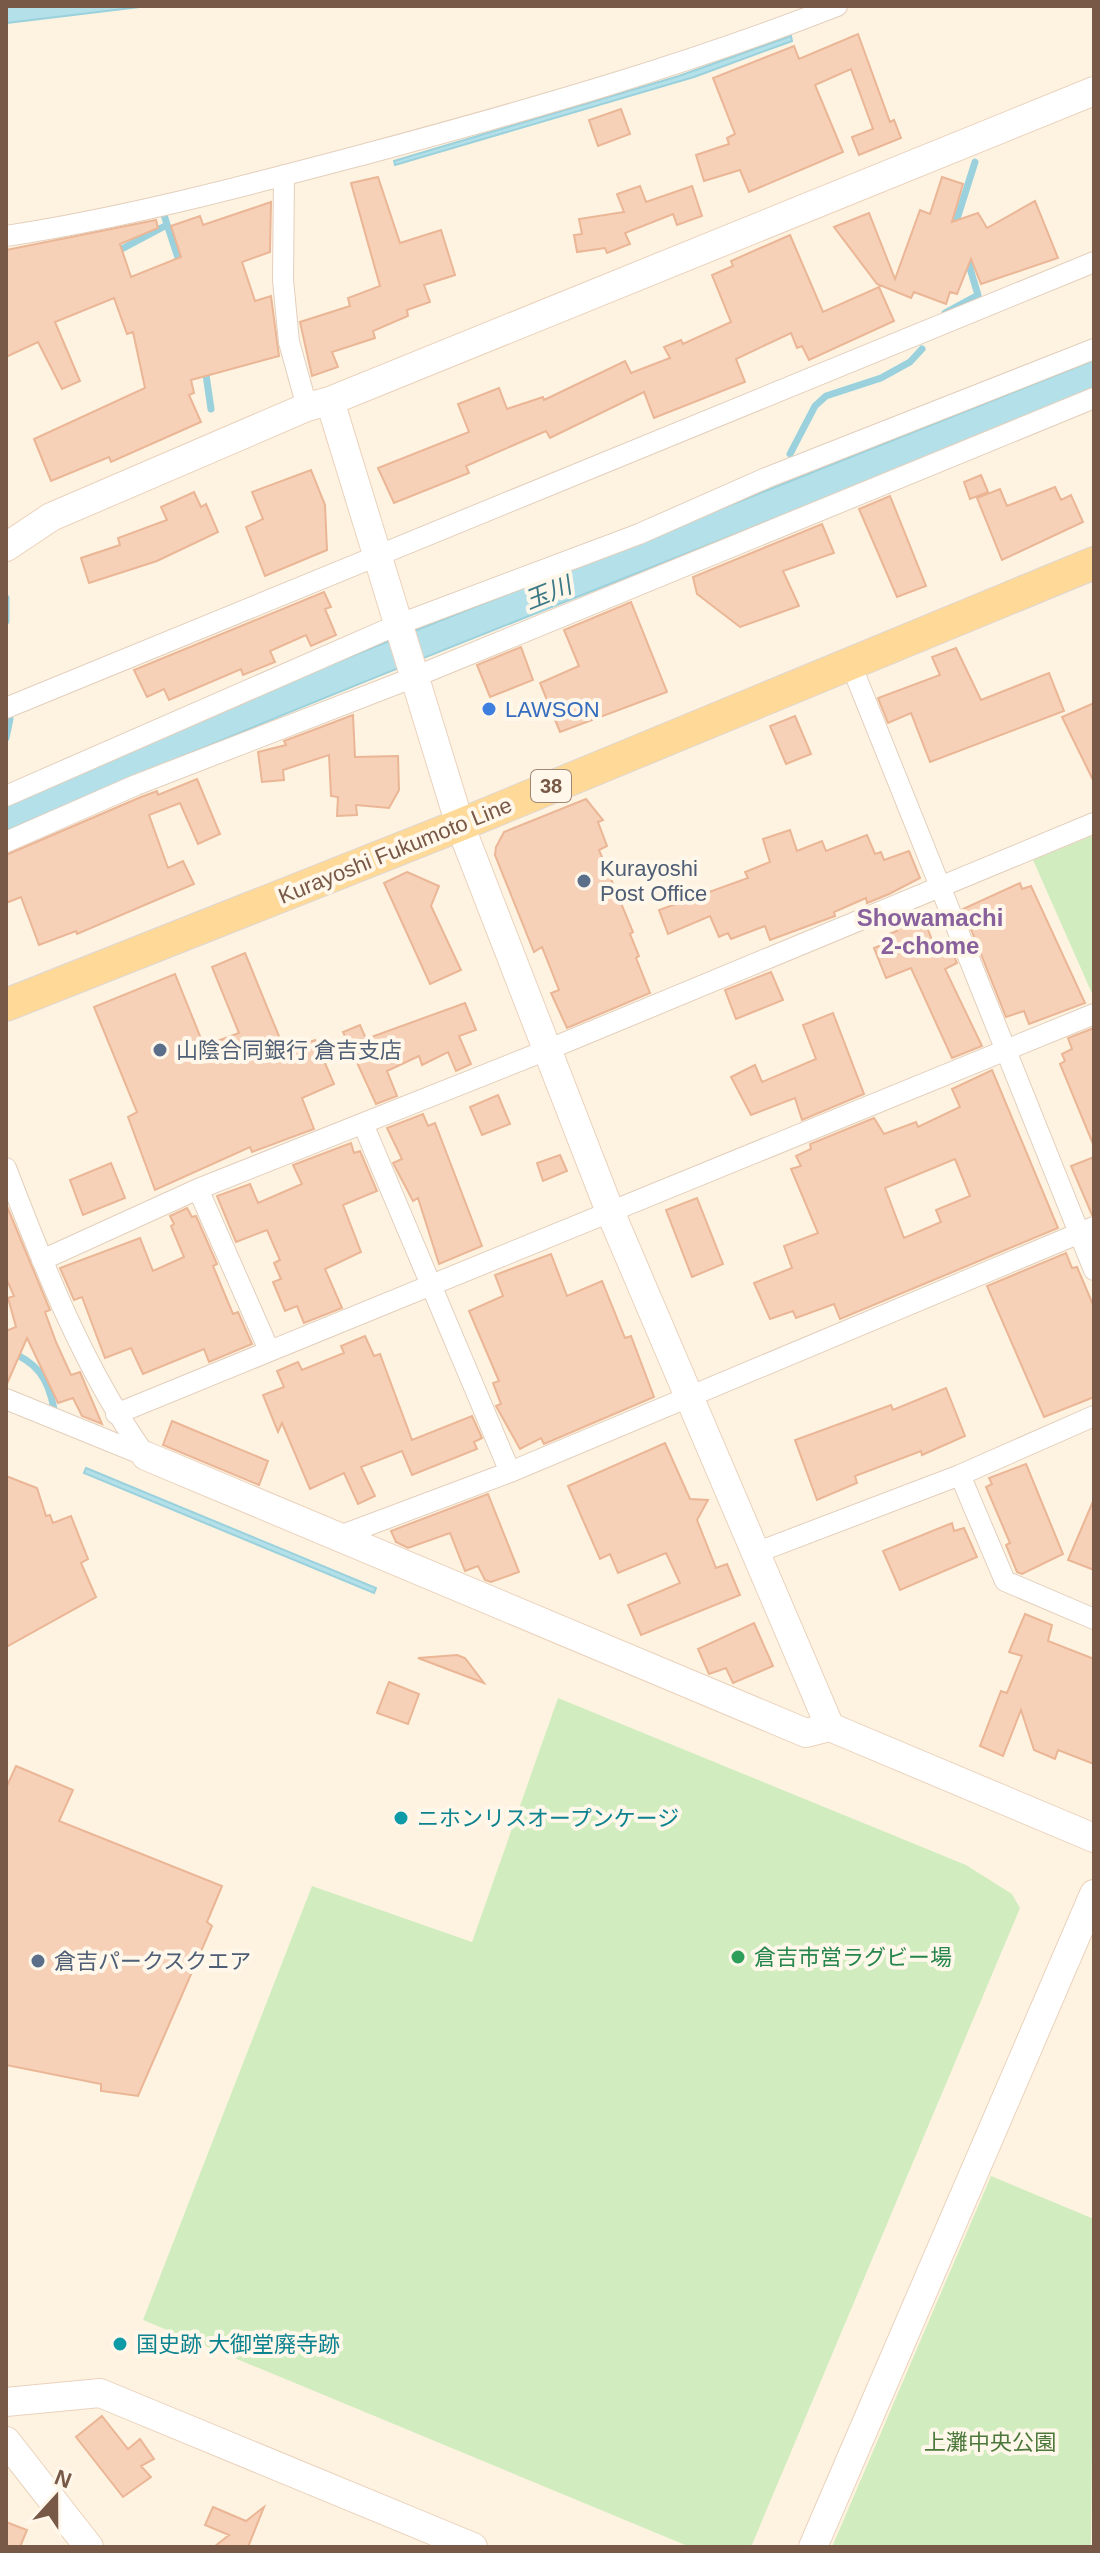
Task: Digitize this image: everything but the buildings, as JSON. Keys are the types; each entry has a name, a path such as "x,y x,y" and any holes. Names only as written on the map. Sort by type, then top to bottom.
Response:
{"main road":[{"name":"Kurayoshi Fukumoto Line","path":"6,1005 460,825 1094,563"}],"street":[{"path":"6,236 62,227 284,175 588,94 837,6"},
{"path":"6,547 51,517 318,404 1094,91"},
{"path":"284,175 287,191 283,280 289,342 318,404 377,555 412,678 460,825 609,1209 758,1552 830,1727"},
{"path":"6,708 1094,262"},
{"path":"6,796 397,625 639,534 766,478 1094,349"},
{"path":"6,842 136,785 412,678 1094,398"},
{"path":"850,662 1006,1052 1086,1230 1094,1270"},
{"path":"42,1260 198,1189 939,890 1094,823"},
{"path":"116,1414 609,1209 1006,1052 1094,1014"},
{"path":"363,1124 510,1472"},
{"path":"6,1168 42,1260 116,1414 146,1456"},
{"path":"198,1189 269,1350"},
{"path":"337,1537 510,1472 1086,1230"},
{"path":"6,1399 806,1733 830,1727 1094,1838"},
{"path":"758,1552 960,1475 1094,1416"},
{"path":"960,1475 1005,1581 1094,1619"},
{"path":"813,2547 1094,1894"},
{"path":"6,2402 100,2393 473,2547"},
{"path":"6,2441 89,2547"}],"green space":[{"path":"1094,835 1094,998 1033,860"},
{"path":"558,1698 966,1865 1012,1894 1020,1908 751,2547 690,2547 143,2320 312,1886 472,1942"},
{"name":"上灘中央公園","path":"991,2176 1094,2219 1091,2547 832,2547"}],"water":[{"path":"6,6 148,6 6,23"},
{"path":"791,36 792,41 694,77 395,165 394,161 679,76"},
{"name":"玉川","path":"1094,360 1094,391 413,662 6,831 6,804 329,665"},
{"path":"86,1468 376,1588 374,1593 84,1473"}],"waterway":[{"path":"959,228 957,219 975,162"},
{"path":"164,215 181,267"},
{"path":"116,252 165,226"},
{"path":"945,313 978,295 966,255"},
{"path":"790,454 815,406 826,396 881,378 910,362 922,349"},
{"path":"205,368 211,409"},
{"path":"6,598 6,621"},
{"path":"6,738 10,719"},
{"path":"6,1350 26,1360 39,1372 54,1409"}],"place":[{"name":"LAWSON","path":"489,709"},
{"name":"Kurayoshi Post Office","path":"584,881"},
{"name":"山陰合同銀行 倉吉支店","path":"160,1050"},
{"name":"ニホンリスオープンケージ","path":"401,1818"},
{"name":"倉吉市営ラグビー場","path":"738,1957"},
{"name":"倉吉パークスクエア","path":"38,1961"},
{"name":"国史跡 大御堂廃寺跡","path":"120,2344"}],"district":[{"name":"Showamachi 2-chome","path":"930,932"}]}
